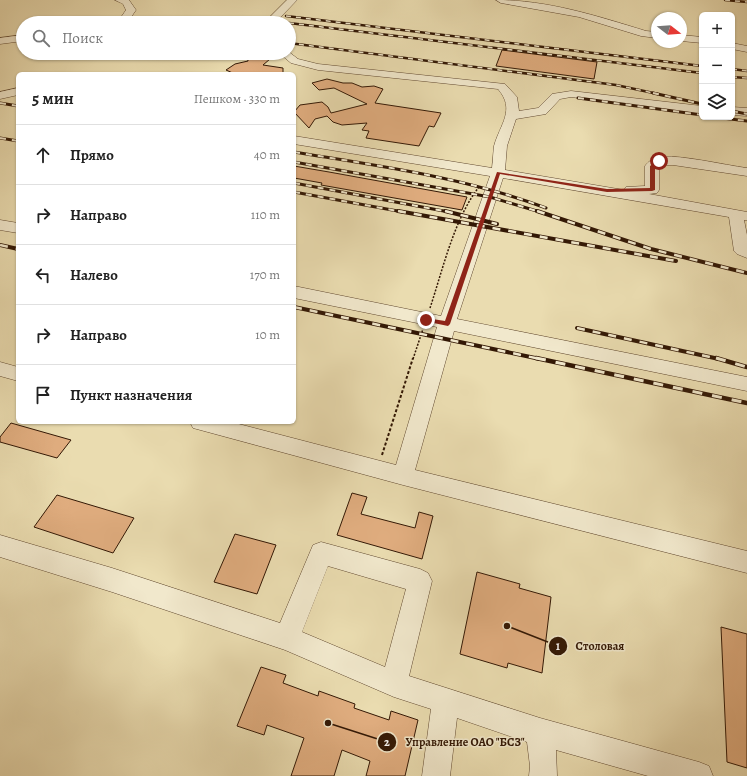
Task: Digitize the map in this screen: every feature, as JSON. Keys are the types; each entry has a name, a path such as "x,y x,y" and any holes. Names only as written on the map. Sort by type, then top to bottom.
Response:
{"street":[{"path":"120,0 126,2 131,10 127,16"},
{"path":"278,16 292,0"},
{"path":"501,0 581,14 645,34 651,34"},
{"path":"0,41 16,39"},
{"path":"687,39 699,40"},
{"path":"735,47 747,49"},
{"path":"294,60 318,67 501,86 511,97 513,110 501,146 498,173 448,324 403,476"},
{"path":"0,96 16,92"},
{"path":"511,116 542,111 556,96 571,94 699,110"},
{"path":"735,110 747,112"},
{"path":"296,140 607,191 741,215 742,251 747,253"},
{"path":"607,191 652,190 652,166 659,161 673,161 747,172"},
{"path":"0,224 16,228"},
{"path":"296,292 747,384"},
{"path":"0,369 16,373"},
{"path":"208,424 403,476 747,562"},
{"path":"0,546 112,580 286,638 394,684 445,702 540,732 699,776"},
{"path":"286,638 321,553 420,581 394,684"},
{"path":"436,776 445,702"},
{"path":"540,732 544,766 543,776"}],"building":[{"path":"502,50 597,62 594,79 496,66"},
{"path":"269,60 263,65 283,68 283,72 230,72 226,70 235,64 248,61"},
{"path":"327,79 343,83 352,83 362,87 374,86 383,89 375,103 441,113 434,127 429,126 419,146 366,138 369,131 362,130 367,123 342,125 333,122 327,116 315,119 309,128 296,114 296,110 300,105 322,102 328,107 331,113 367,104 334,88 319,90 312,83"},
{"path":"296,166 467,197 462,210 321,185 322,183 296,178"},
{"path":"11,423 71,440 57,458 0,442 0,437"},
{"path":"352,493 367,497 361,514 415,528 419,512 433,516 422,559 337,535"},
{"path":"57,495 134,518 113,553 34,527"},
{"path":"235,534 276,545 257,594 214,582"},
{"path":"477,572 520,584 519,588 551,597 542,673 508,663 507,668 460,654"},
{"path":"721,627 747,634 747,768 727,762"},
{"path":"261,667 286,675 283,683 318,696 319,691 355,704 354,708 389,720 391,711 418,720 405,776 366,776 370,761 342,750 334,776 291,776 304,738 267,725 264,735 237,726"}],"railway":[{"path":"725,0 747,2"},
{"path":"296,17 699,66"},
{"path":"296,24 699,73"},
{"path":"296,44 616,85 658,94"},
{"path":"735,69 747,71"},
{"path":"735,77 747,78"},
{"path":"653,93 699,103"},
{"path":"578,98 699,115"},
{"path":"0,103 16,106"},
{"path":"735,112 747,114"},
{"path":"735,120 747,121"},
{"path":"0,138 16,141"},
{"path":"296,152 453,180 515,197 546,208"},
{"path":"296,162 490,197 540,212"},
{"path":"296,183 449,212"},
{"path":"296,192 403,212"},
{"path":"398,211 676,261"},
{"path":"445,211 449,212"},
{"path":"449,212 497,224"},
{"path":"540,212 651,249 747,273"},
{"path":"0,245 16,249"},
{"path":"296,307 540,359"},
{"path":"577,328 719,359"},
{"path":"536,358 747,403"},
{"path":"716,358 747,367"}],"place":[{"name":"Столовая","path":"507,626"},
{"name":"Управление ОАО \"БСЗ\"","path":"328,723"}],"route":[{"path":"426,320 448,324 481,220 498,173 607,191 652,190 652,166 659,161"}]}
